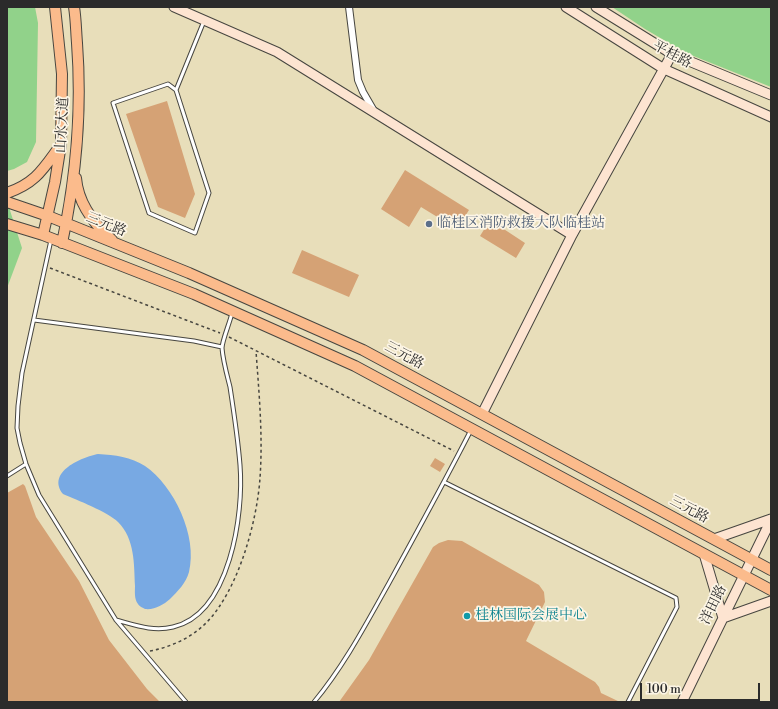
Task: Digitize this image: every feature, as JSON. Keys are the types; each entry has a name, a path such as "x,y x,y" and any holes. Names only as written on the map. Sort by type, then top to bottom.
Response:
{"main road":[{"name":"山水大道","path":"47,237 48,216 61,144 62,74 55,7"},
{"name":"山水大道","path":"62,243 77,149 80,74 74,7"},
{"path":"7,193 28,184 42,171 61,144"},
{"path":"74,165 76,183 80,197 100,229 116,244"},
{"name":"三元路","path":"7,202 48,216 189,273 363,350 771,570"},
{"path":"7,224 47,237 194,294 355,366 771,590"}],"street":[{"path":"174,7 277,52 572,235"},
{"path":"349,7 358,80 375,113"},
{"name":"平桂路","path":"566,7 664,69 771,117"},
{"name":"平桂路","path":"596,7 672,54 771,95"},
{"path":"482,414 572,235 672,54"},
{"path":"714,539 771,520"},
{"name":"洋田路","path":"682,702 771,520"},
{"path":"704,554 723,618 771,601"}],"lane":[{"path":"176,90 168,84 113,103 149,213 195,233 209,193 176,90 204,20"},
{"path":"47,237 45,266 22,373 18,406 18,437 26,464 39,495 116,620 186,702"},
{"path":"116,620 151,628 169,628 185,623 205,606 218,586 227,566 235,544 241,503 241,477 235,418 222,347 233,312"},
{"path":"34,320 194,341 222,347"},
{"path":"314,702 324,690 358,639 472,428"},
{"path":"7,476 26,464"},
{"path":"444,482 676,598 677,607 628,702"}],"path":[{"path":"45,266 226,336 459,453"}],"green space":[{"path":"7,7 35,7 38,23 36,142 27,162 7,171"},
{"path":"612,7 771,7 771,87 686,53 645,29"},
{"path":"7,201 22,248 7,288"}],"water":[{"path":"98,454 134,460 145,466 156,475 174,499 187,528 191,558 188,576 176,593 159,607 145,609 139,605 136,600 131,544 124,529 118,522 107,514 63,494 59,486 59,479 62,472 68,467 83,458"}],"building":[{"path":"167,101 195,194 185,218 158,207 126,114"},
{"path":"405,170 469,210 457,229 421,207 409,227 381,209"},
{"path":"490,220 525,243 516,258 480,236"},
{"path":"302,250 359,275 349,297 292,273"},
{"path":"435,458 445,464 440,472 430,466"},
{"path":"23,484 36,517 79,581 109,640 147,689 160,702 7,702 7,493"},
{"name":"桂林国际会展中心","path":"448,540 462,541 539,585 544,592 545,602 526,641 595,682 601,693 620,702 339,702 369,660 433,547"}],"place":[{"name":"临桂区消防救援大队临桂站","path":"429,224"},
{"name":"桂林国际会展中心","path":"467,616"}]}
